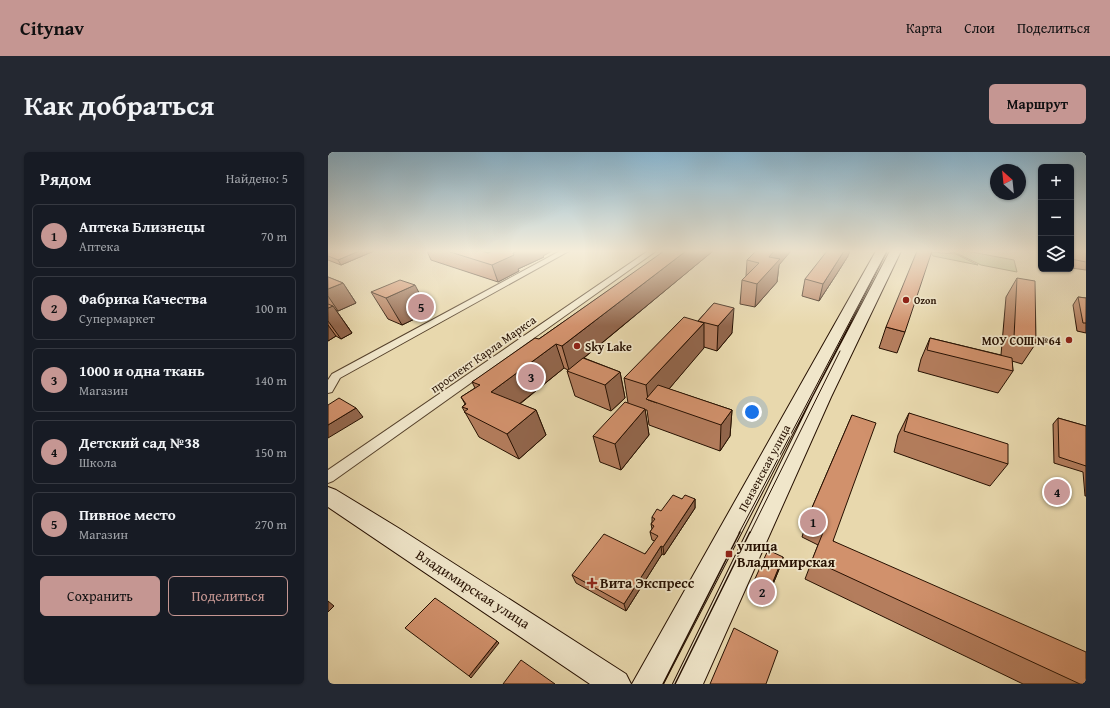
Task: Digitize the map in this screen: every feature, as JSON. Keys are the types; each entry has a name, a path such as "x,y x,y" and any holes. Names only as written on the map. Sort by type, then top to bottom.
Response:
{"main road":[{"name":"Пензенская улица","path":"647,684 869,276"},
{"name":"Пензенская улица","path":"688,684 822,397 884,276"},
{"name":"Владимирская улица","path":"328,496 392,536 616,684"}],"street":[{"path":"328,389 336,376 522,276"},
{"name":"проспект Карла Маркса","path":"328,477 619,276"}],"building":[{"path":"629,276 654,276 562,346 556,344 491,392 536,410 507,434 464,412 468,409 462,407 466,404 461,397 480,385 472,382 535,338 539,339"},
{"path":"746,276 765,276 757,284 742,280"},
{"path":"807,276 828,276 823,284 805,279"},
{"path":"907,276 924,276 905,332 886,327"},
{"path":"328,277 343,283 328,289"},
{"path":"1017,278 1035,281 1036,343 1014,337"},
{"path":"400,280 415,285 386,298 371,292"},
{"path":"1078,297 1086,298 1086,323 1083,323"},
{"path":"714,303 734,308 718,326 698,321"},
{"path":"684,317 704,323 646,385 624,378"},
{"path":"930,338 1012,358 1013,371 927,350"},
{"path":"583,358 620,372 605,385 567,371"},
{"path":"658,385 732,410 721,425 646,399"},
{"path":"339,398 356,408 328,425 328,405"},
{"path":"625,402 645,409 615,444 593,436"},
{"path":"909,413 1008,444 1008,464 904,431"},
{"path":"852,415 876,423 833,541 1086,652 1086,684 1080,684 812,560 826,525 808,517"},
{"path":"1058,418 1086,426 1086,466 1059,457"},
{"path":"673,495 682,499 685,495 695,499 663,547 661,546 624,604 572,575 604,534 645,554 658,536 650,532 654,526 651,524 655,519 652,517 657,509 661,511"},
{"path":"768,550 783,557 770,589 754,581"},
{"path":"435,598 497,641 469,676 405,628"},
{"path":"734,628 778,651 766,684 710,684"},
{"path":"521,660 555,684 503,684"}],"tram line":[{"path":"739,533 874,276"},
{"path":"750,533 840,351"},
{"path":"663,684 740,532"},
{"path":"675,684 750,532"}],"place":[{"name":"Ozon","path":"906,300"},
{"name":"Пивное место","path":"421,307"},
{"name":"МОУ СОШ №64","path":"1069,340"},
{"name":"Sky Lake","path":"577,346"},
{"name":"1000 и одна ткань","path":"531,377"},
{"name":"Детский сад №38","path":"1057,492"},
{"name":"Аптека Близнецы","path":"813,522"},
{"name":"улица Владимирская","path":"729,554"},
{"name":"Вита Экспресс","path":"592,583"},
{"name":"Фабрика Качества","path":"762,592"}]}
